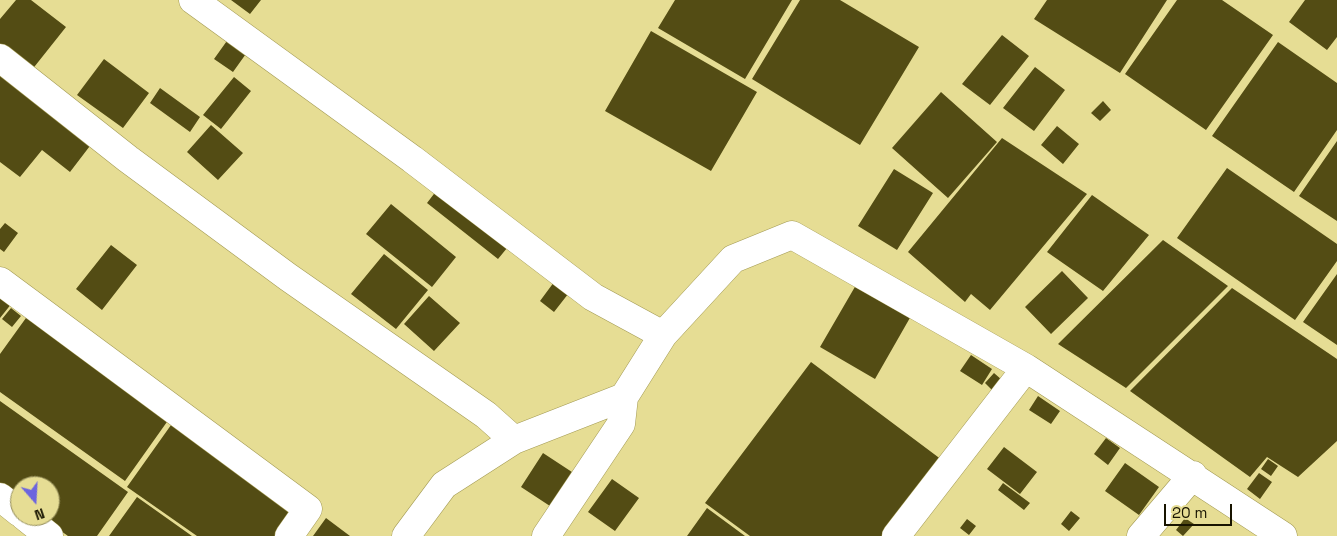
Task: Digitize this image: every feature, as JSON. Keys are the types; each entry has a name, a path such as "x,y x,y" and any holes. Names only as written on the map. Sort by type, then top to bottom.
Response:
{"street":[{"path":"193,0 412,159 594,297 663,335"},
{"path":"0,58 128,159 288,277 486,415 514,440"},
{"path":"546,536 620,424 624,397 663,335 733,259 792,235 1026,368 1193,475 1283,536"},
{"path":"0,281 308,509 288,536"},
{"path":"896,536 1026,368"},
{"path":"406,536 444,485 514,440 624,397"},
{"path":"1141,536 1193,475"},
{"path":"0,497 10,505"},
{"path":"36,526 49,536"}],"building":[{"path":"16,0 31,0 66,27 31,71 0,47 0,19"},
{"path":"231,0 261,0 250,14"},
{"path":"675,0 792,0 745,79 658,28"},
{"path":"800,0 840,0 919,47 860,145 752,79"},
{"path":"1047,0 1167,0 1120,73 1034,19"},
{"path":"1177,0 1222,0 1273,35 1206,130 1125,74"},
{"path":"1305,0 1337,0 1337,37 1327,50 1289,22"},
{"path":"651,31 757,92 711,171 605,111"},
{"path":"1002,35 1029,56 990,105 962,84"},
{"path":"229,38 248,51 233,72 214,59"},
{"path":"1278,42 1337,83 1337,130 1294,192 1212,136"},
{"path":"104,59 149,93 123,128 77,95"},
{"path":"0,64 96,138 70,172 42,150 20,177 0,162"},
{"path":"1035,67 1065,90 1034,131 1003,108"},
{"path":"234,77 251,91 221,129 203,115"},
{"path":"160,88 200,117 190,132 150,103"},
{"path":"941,92 997,142 948,198 892,148"},
{"path":"1103,101 1111,110 1100,121 1091,113"},
{"path":"211,125 243,153 218,180 187,152"},
{"path":"1057,126 1079,144 1063,164 1041,145"},
{"path":"1002,138 1087,194 990,310 971,294 965,302 908,252"},
{"path":"1337,141 1337,221 1299,196"},
{"path":"1227,168 1337,244 1337,261 1295,320 1177,238"},
{"path":"894,169 933,193 897,250 858,226"},
{"path":"440,186 512,242 498,259 427,203"},
{"path":"1092,195 1149,235 1103,291 1047,252"},
{"path":"391,204 456,257 432,287 366,234"},
{"path":"5,223 18,233 4,252 0,249 0,229"},
{"path":"1163,240 1228,286 1126,388 1058,344"},
{"path":"111,245 137,265 102,310 76,289"},
{"path":"384,254 428,290 396,329 351,294"},
{"path":"1062,271 1088,298 1051,334 1025,307"},
{"path":"1337,274 1337,345 1303,322"},
{"path":"557,278 572,289 554,312 540,301"},
{"path":"856,285 911,316 875,379 820,347"},
{"path":"0,286 16,298 0,318"},
{"path":"1232,288 1337,359 1337,441 1298,477 1267,457 1250,477 1130,391"},
{"path":"429,296 460,323 434,351 404,324"},
{"path":"11,308 21,316 12,327 2,319"},
{"path":"31,311 174,412 125,481 0,392 0,354"},
{"path":"971,355 992,369 982,385 960,371"},
{"path":"811,362 942,460 886,536 750,536 705,503"},
{"path":"994,373 1002,380 993,391 985,383"},
{"path":"1038,396 1060,411 1051,424 1029,410"},
{"path":"0,401 128,492 97,536 68,536 54,526 60,526 60,476 10,476 10,495 0,488"},
{"path":"176,418 301,506 280,536 197,536 127,487"},
{"path":"1106,438 1120,448 1108,465 1094,454"},
{"path":"1004,447 1037,472 1020,494 987,469"},
{"path":"543,453 575,474 553,508 521,487"},
{"path":"1268,459 1278,466 1271,476 1261,469"},
{"path":"1125,463 1159,487 1139,515 1105,491"},
{"path":"1259,473 1272,482 1260,499 1247,489"},
{"path":"612,479 639,498 615,531 588,512"},
{"path":"1003,483 1030,503 1024,510 998,490"},
{"path":"137,497 192,536 109,536"},
{"path":"707,508 745,536 687,536"},
{"path":"1071,511 1080,518 1069,531 1061,524"},
{"path":"326,518 350,536 313,536"},
{"path":"1185,518 1194,524 1183,536 1176,530"},
{"path":"967,519 976,526 969,535 960,528"}]}
